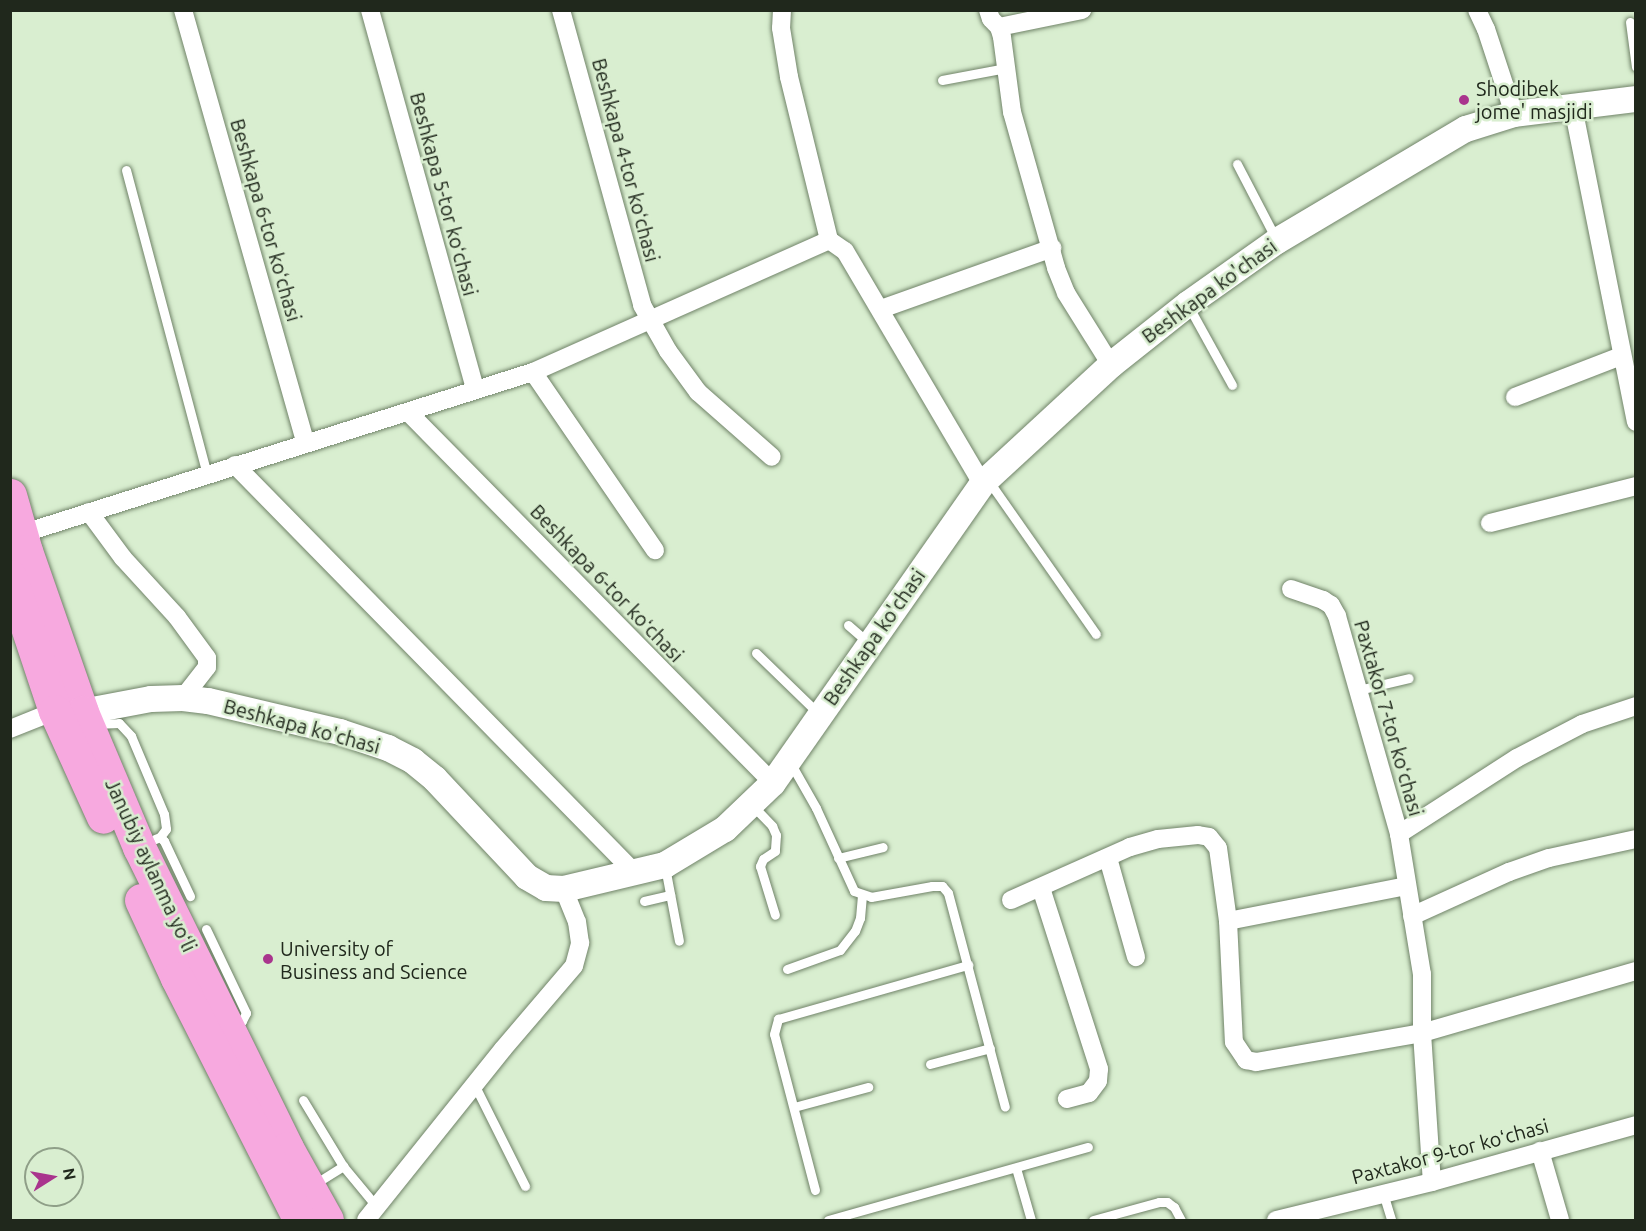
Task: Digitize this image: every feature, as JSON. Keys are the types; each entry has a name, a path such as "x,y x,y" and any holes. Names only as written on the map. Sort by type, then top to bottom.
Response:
{"highway":[{"name":"Janubiy aylanma yoʻli","path":"10,495 75,716 149,842 228,1027 327,1221"},
{"name":"Janubiy aylanma yoʻli","path":"10,576 75,716 177,978 300,1221"}],"street":[{"name":"Beshkapa 6-tor koʻchasi","path":"183,10 305,442"},
{"name":"Beshkapa 5-tor koʻchasi","path":"370,10 474,389"},
{"name":"Beshkapa 4-tor koʻchasi","path":"561,10 642,305 668,351 698,392 772,457"},
{"path":"782,10 781,28 789,77 829,240 845,251 984,481"},
{"path":"988,10 991,20 999,27 1012,112 1066,293 1111,365"},
{"path":"999,27 1082,10"},
{"path":"1477,10 1486,29 1514,114"},
{"name":"Beshkapa ko'chasi","path":"75,716 151,699 183,698 208,701 340,732 413,761 435,779 527,877 546,888 564,889 636,874 665,865 725,830 773,783 984,481 1111,365 1188,304 1277,241 1466,129 1514,114 1635,99"},
{"path":"1573,107 1635,422"},
{"path":"21,534 305,442 409,413 474,389 533,372 829,240"},
{"path":"880,309 1052,248"},
{"path":"1515,397 1621,357"},
{"path":"533,372 655,550"},
{"name":"Beshkapa 6-tor koʻchasi","path":"409,413 773,783"},
{"path":"235,465 636,874"},
{"path":"1490,523 1635,486"},
{"path":"89,512 123,558 177,617 204,652 207,667 183,698"},
{"name":"Paxtakor 7-tor koʻchasi","path":"1291,589 1331,605 1337,616 1399,834 1527,753 1582,724 1635,706"},
{"path":"10,729 75,716"},
{"path":"1399,834 1422,974 1422,1033 1432,1182"},
{"path":"1011,900 1130,847 1158,839 1198,835 1209,837 1218,848 1228,921 1234,1042 1246,1060 1256,1062 1422,1033 1635,970"},
{"path":"1412,916 1509,872 1550,858 1635,839"},
{"path":"1108,858 1136,957"},
{"path":"1228,921 1407,886"},
{"path":"1041,888 1099,1069 1098,1081 1089,1093 1067,1099"},
{"path":"372,1216 474,1084 574,966 580,944 577,922 564,889"},
{"name":"Paxtakor 9-tor koʻchasi","path":"1276,1221 1432,1182 1635,1125"},
{"path":"1540,1151 1560,1221"}],"lane":[{"path":"1630,22 1635,67"},
{"path":"942,80 1006,68"},
{"path":"1237,164 1277,241"},
{"path":"126,170 207,474"},
{"path":"1188,304 1232,385"},
{"path":"984,481 1096,634"},
{"path":"848,625 869,643"},
{"path":"756,653 820,714"},
{"path":"1358,690 1409,678"},
{"path":"788,759 816,808 848,883 854,891 862,896 871,897 921,887 942,886 948,893 1005,1107"},
{"path":"751,805 772,826 776,835 775,851 763,858 760,866 775,915"},
{"path":"149,842 167,847 190,896"},
{"path":"838,858 883,847"},
{"path":"665,865 679,941"},
{"path":"644,901 670,896"},
{"path":"787,969 840,950 855,932 860,918 862,896"},
{"path":"206,929 246,1013 242,1021 228,1027"},
{"path":"815,1190 774,1034 778,1019 968,965"},
{"path":"930,1064 990,1048"},
{"path":"474,1084 525,1186"},
{"path":"794,1107 868,1087"},
{"path":"303,1100 372,1216"},
{"path":"828,1221 1088,1148"},
{"path":"309,1188 343,1166"},
{"path":"1016,1168 1031,1221"},
{"path":"1383,1193 1391,1221"},
{"path":"1094,1221 1117,1217 1167,1202 1174,1207 1181,1221"}],"place":[{"name":"Shodibek jome' masjidi","path":"1464,100"},
{"name":"University of Business and Science","path":"268,959"}]}
